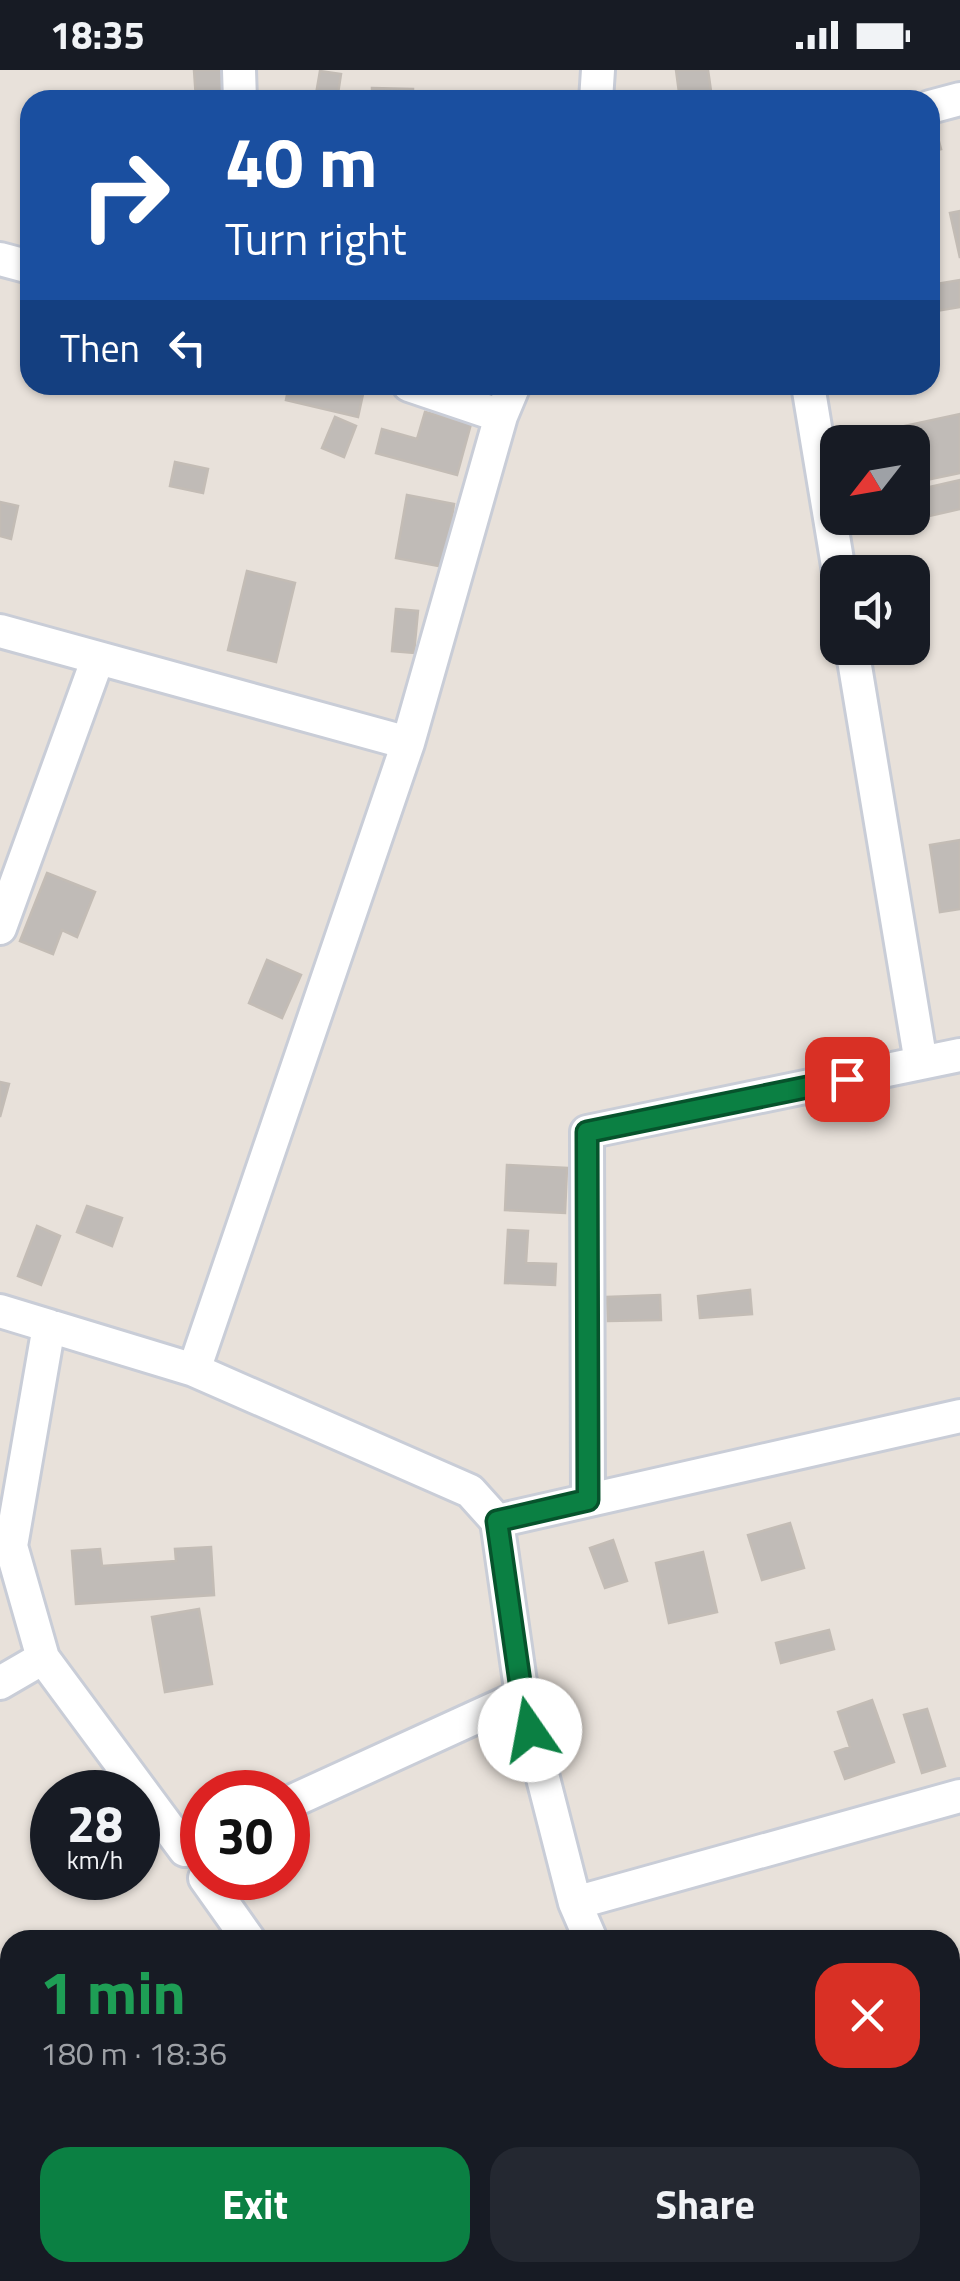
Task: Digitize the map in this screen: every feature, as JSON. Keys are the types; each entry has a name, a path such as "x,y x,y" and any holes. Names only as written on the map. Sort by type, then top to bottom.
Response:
{"street":[{"path":"439,395 501,416"},
{"path":"194,1370 408,743 510,395"},
{"path":"810,395 836,555"},
{"path":"0,631 408,743"},
{"path":"0,928 98,658"},
{"path":"855,665 921,1063"},
{"path":"588,1500 587,1132 960,1055"},
{"path":"0,1311 194,1370 470,1491 497,1521 522,1696 575,1903 587,1930"},
{"path":"49,1326 11,1546 42,1658 180,1836"},
{"path":"497,1521 960,1416"},
{"path":"0,1682 42,1658"},
{"path":"310,1793 522,1696"},
{"path":"575,1903 960,1796"},
{"path":"224,1900 244,1930"}],"building":[{"path":"194,70 228,70 230,90 195,90"},
{"path":"676,70 708,70 711,90 679,90"},
{"path":"320,71 341,74 339,90 317,90"},
{"path":"960,211 960,258 950,213"},
{"path":"960,280 960,307 940,310 940,283"},
{"path":"287,395 363,395 358,417 286,400"},
{"path":"425,412 471,424 457,475 376,453 382,429 417,439"},
{"path":"960,414 960,473 930,479 930,425 909,425"},
{"path":"335,417 356,426 344,457 322,448"},
{"path":"175,462 208,469 203,493 170,486"},
{"path":"960,480 960,509 930,516 930,487"},
{"path":"407,495 454,504 444,567 396,558"},
{"path":"0,502 18,506 11,539 0,536"},
{"path":"247,571 295,583 276,662 228,650"},
{"path":"396,609 418,611 414,653 392,651"},
{"path":"960,840 960,909 940,912 930,845"},
{"path":"47,873 95,892 77,937 62,930 53,954 20,941"},
{"path":"267,960 301,975 282,1018 249,1003"},
{"path":"0,1082 9,1084 0,1117"},
{"path":"507,1165 567,1168 565,1213 505,1210"},
{"path":"87,1206 122,1218 112,1246 77,1232"},
{"path":"37,1226 60,1236 41,1285 18,1276"},
{"path":"508,1230 528,1231 526,1263 556,1264 555,1285 505,1283"},
{"path":"750,1290 752,1314 700,1318 698,1296"},
{"path":"660,1295 661,1320 608,1321 607,1297"},
{"path":"790,1523 804,1568 762,1580 748,1535"},
{"path":"613,1540 627,1581 605,1588 590,1548"},
{"path":"211,1547 214,1595 76,1604 72,1551 100,1549 102,1566 176,1561 175,1549"},
{"path":"703,1552 717,1612 669,1623 656,1563"},
{"path":"199,1609 212,1684 165,1692 152,1617"},
{"path":"829,1630 834,1649 781,1663 776,1643"},
{"path":"872,1700 894,1762 845,1779 835,1752 850,1747 838,1712"},
{"path":"927,1709 945,1766 922,1773 904,1715"}],"route":[{"path":"530,1730 497,1521 588,1500 587,1132 847,1079"}]}
